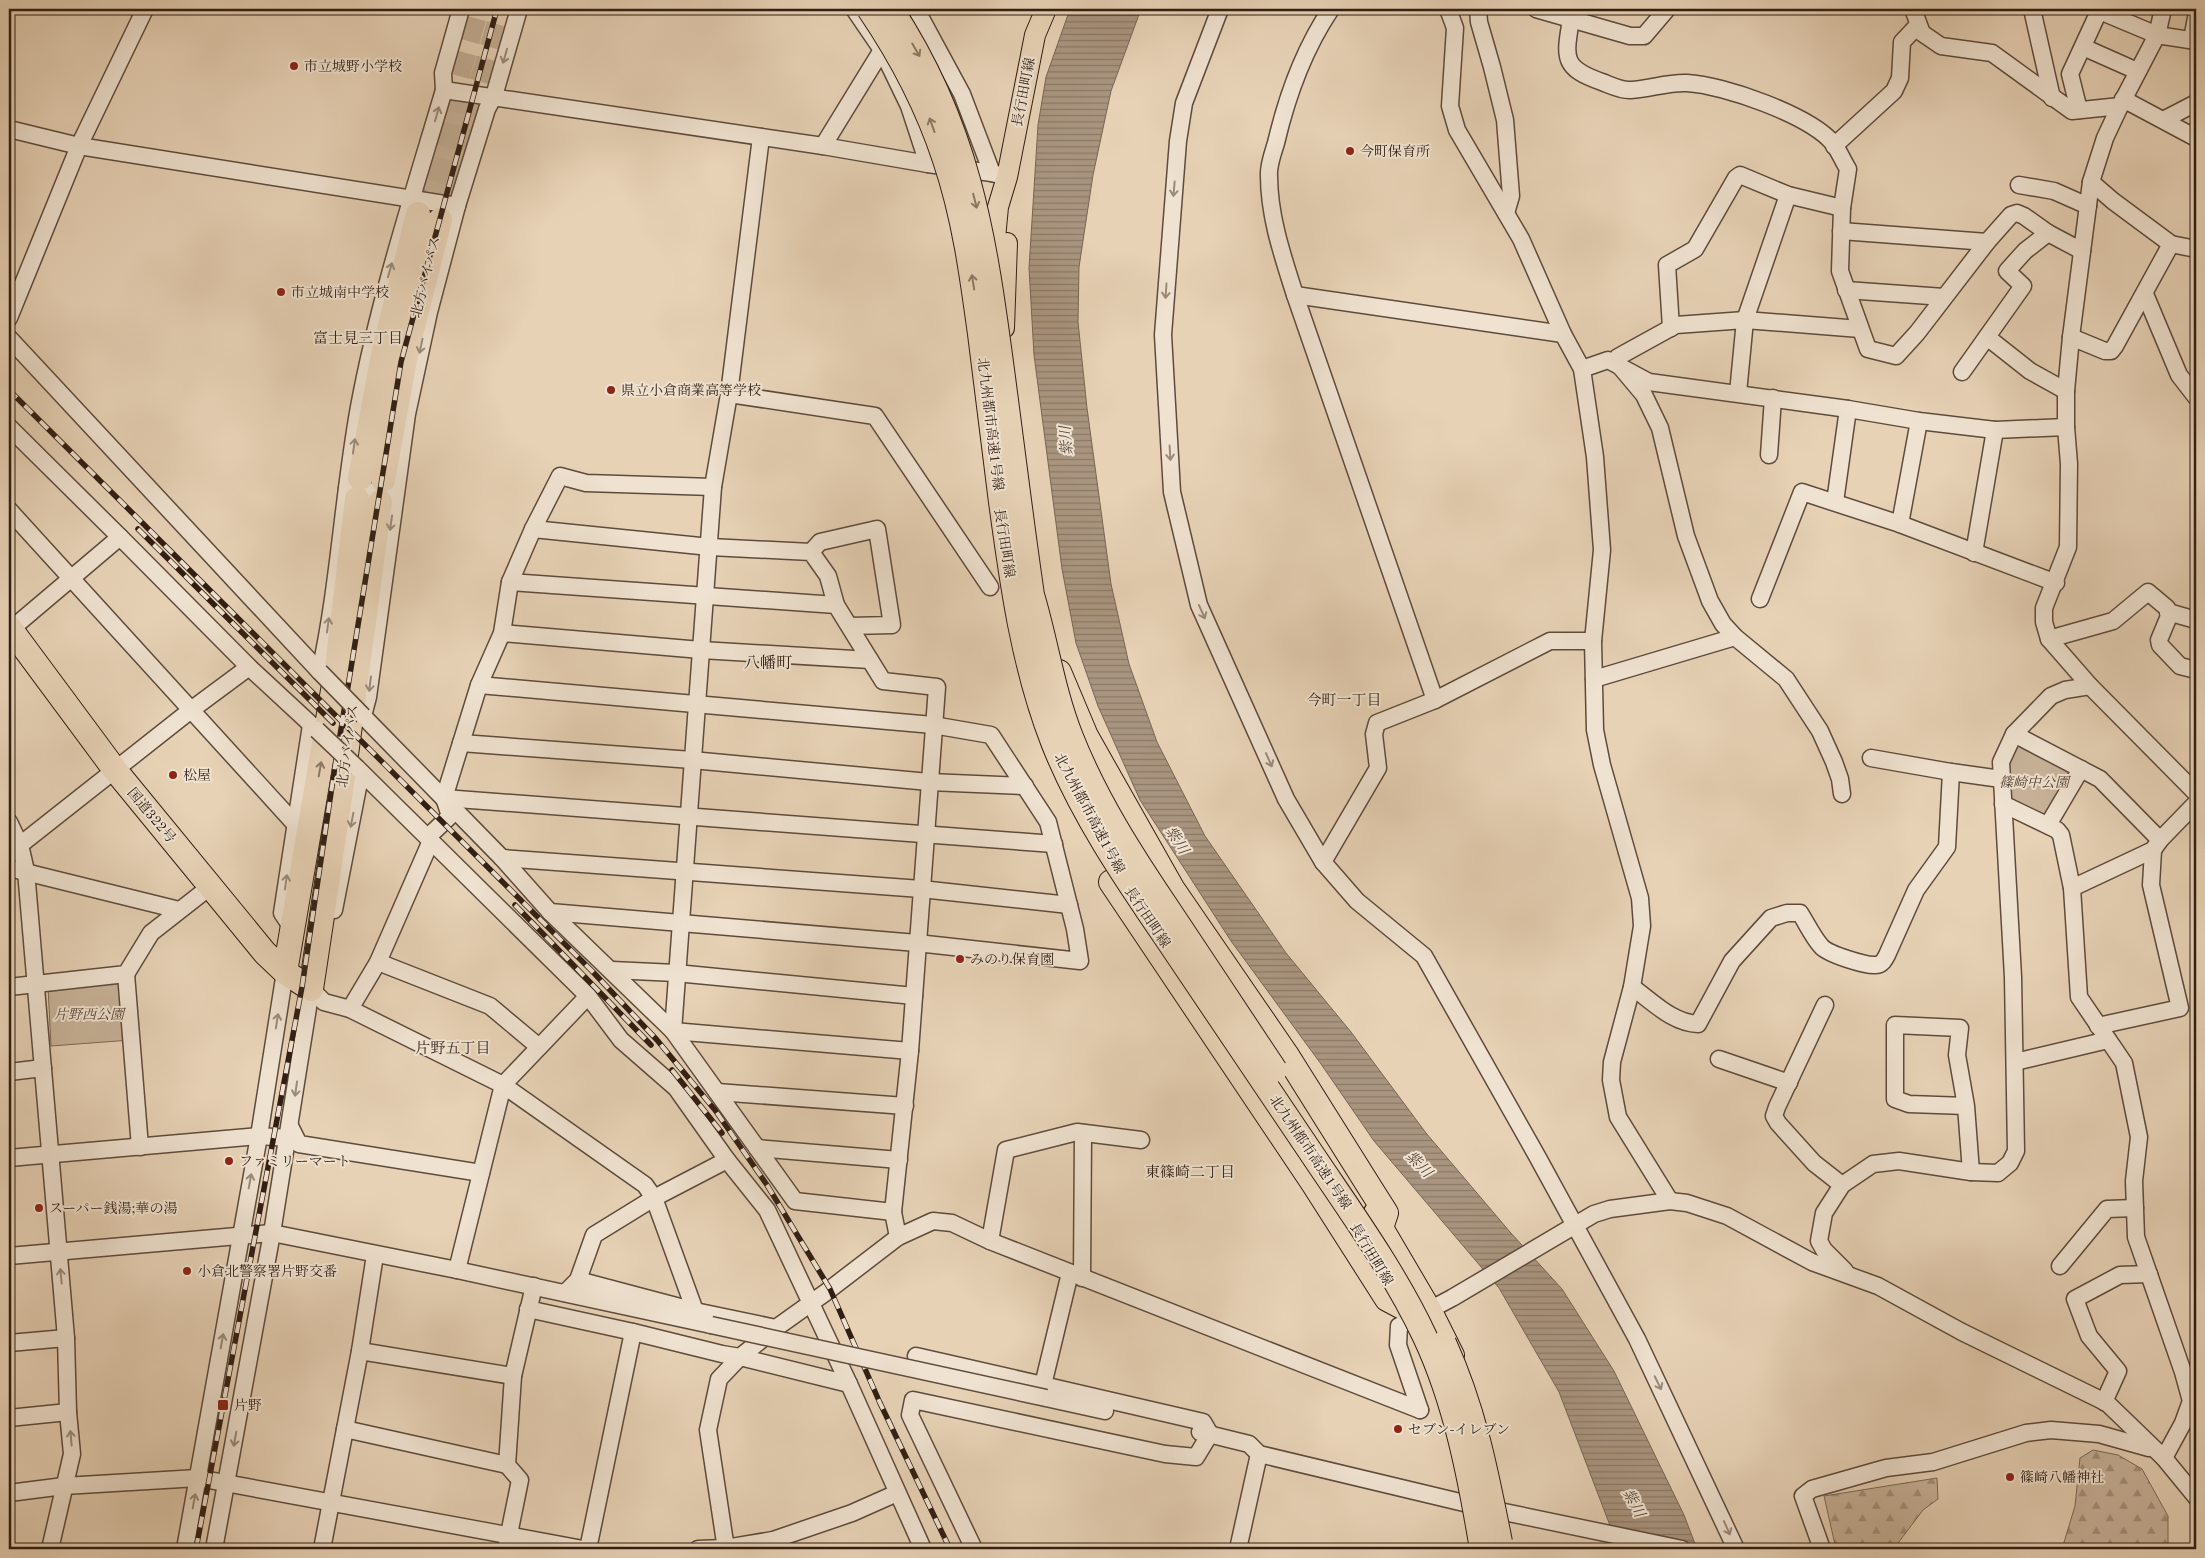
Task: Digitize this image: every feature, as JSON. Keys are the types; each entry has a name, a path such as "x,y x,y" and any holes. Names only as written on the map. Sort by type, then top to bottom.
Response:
{"highway":[{"name":"北九州都市高速1号線","path":"869,9 909,73 928,114 945,160 958,205 974,288 1008,551 1035,645 1055,691 1071,737 1090,781 1114,825 1182,932 1370,1212 1407,1272 1438,1329 1459,1376 1474,1418 1495,1548"},
{"name":"北九州都市高速1号線","path":"891,9 925,65 946,110 962,155 975,202 991,288 1032,594 1038,696 1053,742 1097,832 1123,875 1341,1196 1392,1276 1443,1380 1468,1475 1495,1548"},
{"name":"北方バイパス","path":"311,989 318,947 371,490 384,350 432,210"},
{"name":"北方バイパス","path":"285,972 337,667 371,490"},
{"name":"国道322号","path":"9,629 115,770 265,953 285,972 311,989"},
{"path":"1035,645 1172,888 1276,1039 1386,1213 1382,1225"},
{"path":"1035,645 1032,696 1066,791 1087,837 1111,882 1237,1069 1387,1299 1413,1321 1439,1380 1461,1477 1470,1549"}],"main road":[{"name":"長行田町線","path":"1046,9 1035,36 999,175 998,207 988,311 998,498 1021,640 1036,695 1062,766 1099,839 1120,875 1341,1203 1413,1321 1485,1508 1495,1548"},
{"name":"長行田町線","path":"999,175 1008,208 1004,321 1014,484 1037,616 1071,729 1111,811 1143,865 1304,1101 1382,1225 1431,1310 1465,1376 1479,1428 1485,1508"}],"street":[{"path":"9,318 79,146 144,9"},
{"path":"320,672 371,490 411,395 428,312 432,210 444,90 443,73 461,9"},
{"path":"432,210 494,96 519,9"},
{"path":"854,9 882,50 909,106 928,164"},
{"path":"916,9 962,94 999,175"},
{"path":"1220,9 1184,103 1178,141 1163,335 1172,492 1199,605 1286,799 1324,862 1357,901 1424,956 1637,1339 1736,1549"},
{"path":"1331,9 1300,66 1285,108 1268,174 1271,203 1295,295 1435,700"},
{"path":"1448,9 1455,28 1450,106 1457,130 1521,239 1582,369 1595,457 1602,550 1593,641 1595,730 1602,765 1640,898 1642,926 1632,986 1612,1062 1611,1080 1618,1117 1670,1201"},
{"path":"1478,9 1479,22 1505,120 1511,196 1506,213"},
{"path":"1538,9 1630,36 1644,36 1667,9"},
{"path":"1913,9 1922,33 1941,46 1992,53 2072,111 2122,102 2165,120 2196,138"},
{"path":"2032,9 2052,98"},
{"path":"2163,9 2157,35 2122,102 2106,138 2091,182 2070,337 2066,391 2069,464 2068,547 2056,583 2044,608 2044,622 2049,639 2090,686 2196,793"},
{"path":"2079,110 2070,74 2098,10 2157,35 2194,40 2196,18"},
{"path":"1571,19 1566,50 1571,66 1584,76 1629,91 1687,83 1707,86 1789,112 1809,124 1834,146 1848,169 1842,208 1840,271 1868,349 1896,356 1917,333 1987,242 2011,215 2017,213 2024,216 2048,233 2082,251"},
{"path":"1834,146 1894,91 1900,78 1902,42 1918,24"},
{"path":"2083,47 2137,71"},
{"path":"823,146 882,50"},
{"path":"444,90 823,146 999,175"},
{"path":"2165,120 2196,103"},
{"path":"9,129 79,146 432,210"},
{"path":"672,1031 714,487 729,394 761,137"},
{"path":"1670,328 1668,266 1695,249 1703,239 1736,178 1740,175 1788,195 1842,208"},
{"path":"2091,182 2113,201 2171,244 2196,249"},
{"path":"2019,185 2054,192 2088,206"},
{"path":"1738,394 1745,320 1788,195"},
{"path":"1841,231 1987,242"},
{"path":"1962,372 2023,286 2007,271 2025,251 2048,233"},
{"path":"2070,337 2105,351 2111,351 2171,244"},
{"path":"1846,290 1944,297"},
{"path":"2144,294 2179,375 2196,397"},
{"path":"1295,295 1564,334"},
{"path":"1842,794 1840,778 1820,731 1786,679 1734,637 1723,624 1710,601 1686,536 1660,428 1644,395 1618,364 1618,357 1676,325 1745,320 1860,329"},
{"path":"1986,337 2030,371 2066,391"},
{"path":"9,338 320,672 502,858 550,912 612,970 672,1031 795,1201 893,1212"},
{"path":"1582,369 1608,360 1649,382 1773,398 1919,421 1995,430 2066,427"},
{"path":"729,394 875,416 990,587"},
{"path":"1769,455 1773,398"},
{"path":"1835,502 1848,409"},
{"path":"1900,524 1919,421"},
{"path":"9,427 249,667 359,770 430,843 588,996 622,1040 676,1088 727,1160 767,1210 849,1384 923,1549"},
{"path":"1974,553 1995,430"},
{"path":"350,1009 378,962 430,843 431,834 450,816 444,798 480,685 502,633 510,582 560,476 586,483 714,487"},
{"path":"363,716 368,697 371,490"},
{"path":"1760,600 1802,492 1900,524 2056,583"},
{"path":"9,510 295,824"},
{"path":"534,528 710,547 811,552"},
{"path":"811,552 820,542 877,529 892,625 850,626"},
{"path":"9,629 120,536"},
{"path":"811,552 828,576 836,605 883,681 937,688 910,1051 893,1212 898,1237"},
{"path":"510,582 836,605"},
{"path":"2049,639 2113,621 2148,592 2167,608 2170,616 2159,640 2160,645 2180,666 2196,670"},
{"path":"2168,612 2196,620"},
{"path":"502,633 701,650 870,660"},
{"path":"1594,678 1734,637"},
{"path":"1324,862 1378,768 1374,734 1377,722 1435,700 1550,641 1593,641"},
{"path":"20,845 191,710 249,667"},
{"path":"480,685 933,725 991,735 1048,822 1069,905 1080,961 917,942 550,912"},
{"path":"1849,1274 1824,1250 1819,1241 1824,1213 1842,1186 1873,1164 1899,1160 1971,1172 1998,1172 2010,1163 2016,1151 2013,977 2001,762 2014,734 2051,696 2065,690 2090,686"},
{"path":"292,928 282,913 295,824 314,728"},
{"path":"2014,734 2100,779 2157,845 2151,885 2180,1008 2098,1026"},
{"path":"461,743 692,760 929,782 1025,786"},
{"path":"1871,758 2001,779"},
{"path":"2048,825 2081,769"},
{"path":"318,947 328,939 359,770"},
{"path":"1632,986 1675,1018 1686,1023 1698,1024 1732,961 1771,918 1788,913 1800,913 1822,948 1845,958 1876,965 1881,963 1887,955 1916,890 1947,847 1951,772"},
{"path":"444,798 1054,844"},
{"path":"2072,888 2157,845 2196,803"},
{"path":"2003,804 2058,830 2061,835 2072,888 2079,997 2124,1063 2139,1137 2134,1181 2136,1237 2183,1372 2191,1402 2183,1423 2158,1453"},
{"path":"9,822 20,845 26,871 66,1338 68,1412 72,1454 50,1549"},
{"path":"502,858 684,873 921,889 1069,905"},
{"path":"9,868 179,910"},
{"path":"140,1146 126,974 151,933 211,886"},
{"path":"378,962 490,1006 539,1047"},
{"path":"612,970 676,973 914,996"},
{"path":"185,1549 259,1136 285,972"},
{"path":"9,987 126,974"},
{"path":"311,989 324,1002 350,1009 503,1085 645,1185 654,1198 695,1310"},
{"path":"214,1549 272,1233 311,989"},
{"path":"457,1270 503,1085 588,996"},
{"path":"1825,1005 1774,1116 1814,1164 1842,1186"},
{"path":"1966,1106 1909,1104 1895,1099 1895,1025 1960,1028 1957,1055 1966,1106 1971,1172"},
{"path":"672,1031 910,1051"},
{"path":"2015,1062 2108,1040"},
{"path":"1719,1058 1789,1083"},
{"path":"9,1072 43,1068"},
{"path":"717,1092 905,1106"},
{"path":"9,1158 289,1132"},
{"path":"289,1132 299,1144 481,1173"},
{"path":"990,1241 1006,1150 1077,1132 1141,1140"},
{"path":"1045,1391 1076,1275 1083,1133"},
{"path":"758,1148 899,1160"},
{"path":"565,1293 578,1280 594,1235 654,1198 727,1160"},
{"path":"726,1548 708,1430 719,1379 740,1357 776,1328 898,1237 933,1221 952,1223 990,1241 1420,1410 1398,1345 1399,1326 1413,1321 1594,1214 1670,1201 1687,1203 1727,1216 1812,1262 1878,1286 1962,1332 2104,1402 2158,1453 2196,1496"},
{"path":"2060,1266 2107,1209 2135,1208"},
{"path":"9,1256 241,1234 272,1233 534,1286 712,1325 1045,1391"},
{"path":"322,1549 360,1351 375,1255"},
{"path":"2104,1402 2118,1372 2089,1336 2075,1299 2120,1274 2149,1274"},
{"path":"578,1280 695,1310 776,1328"},
{"path":"507,1465 513,1376 534,1286"},
{"path":"528,1309 849,1384"},
{"path":"588,1549 633,1332"},
{"path":"9,1343 66,1338"},
{"path":"360,1351 513,1376"},
{"path":"916,1356 1249,1444 1259,1454 1485,1508 1682,1549"},
{"path":"974,1549 910,1415 913,1400 1165,1454 1196,1456 1210,1434"},
{"path":"9,1418 68,1412"},
{"path":"345,1429 507,1465 520,1480 507,1542"},
{"path":"1822,1549 1803,1496 1812,1489 1886,1468 1932,1462 2026,1433 2051,1430 2099,1434 2158,1453"},
{"path":"1238,1549 1259,1454"},
{"path":"9,1493 64,1486 198,1478 507,1542 582,1549"},
{"path":"698,1549 726,1548 773,1540 852,1513 897,1493"}],"green space":[{"path":"449,98 479,103 481,105 452,197 428,194 421,186"},
{"name":"篠崎中公園","path":"2014,734 2081,769 2048,825 2003,804 2001,779"},
{"name":"片野西公園","path":"127,981 131,1040 51,1046 48,987"},
{"path":"2093,1450 2118,1455 2142,1469 2168,1516 2168,1549 2062,1549 2075,1506 2080,1458"},
{"path":"1937,1478 1938,1499 1923,1510 1895,1549 1836,1549 1824,1496"}],"water":[{"name":"紫川","path":"1070,9 1141,9 1111,91 1093,175 1079,267 1078,322 1087,408 1111,584 1129,664 1157,742 1205,836 1286,953 1351,1032 1426,1133 1510,1232 1562,1289 1614,1371 1684,1515 1697,1549 1619,1549 1559,1392 1499,1288 1374,1141 1321,1064 1231,941 1140,800 1098,706 1076,643 1062,569 1034,355 1029,268 1038,125 1046,77"}],"tunnel":[{"path":"418,214 477,9"},
{"path":"440,220 503,9"}],"railway":[{"path":"196,1549 302,987 335,766 401,362 497,9"},
{"path":"9,390 593,972 657,1040 715,1110 767,1185 830,1289 880,1403 950,1549"},
{"path":"138,529 333,723"},
{"path":"515,905 651,1045"},
{"path":"672,1070 722,1133"}],"place":[{"name":"市立城野小学校","path":"294,66"},
{"name":"今町保育所","path":"1350,151"},
{"name":"市立城南中学校","path":"281,292"},
{"name":"県立小倉商業高等学校","path":"611,390"},
{"name":"松屋","path":"173,775"},
{"name":"みのり保育園","path":"960,959"},
{"name":"ファミリーマート","path":"229,1161"},
{"name":"スーパー銭湯;華の湯","path":"39,1208"},
{"name":"小倉北警察署片野交番","path":"187,1271"},
{"name":"片野","path":"223,1405"},
{"name":"セブン-イレブン","path":"1398,1429"},
{"name":"篠崎八幡神社","path":"2010,1477"}],"district":[{"name":"富士見三丁目","path":"358,338"},
{"name":"八幡町","path":"768,662"},
{"name":"今町一丁目","path":"1344,700"},
{"name":"片野五丁目","path":"453,1048"},
{"name":"東篠崎二丁目","path":"1190,1172"}]}
